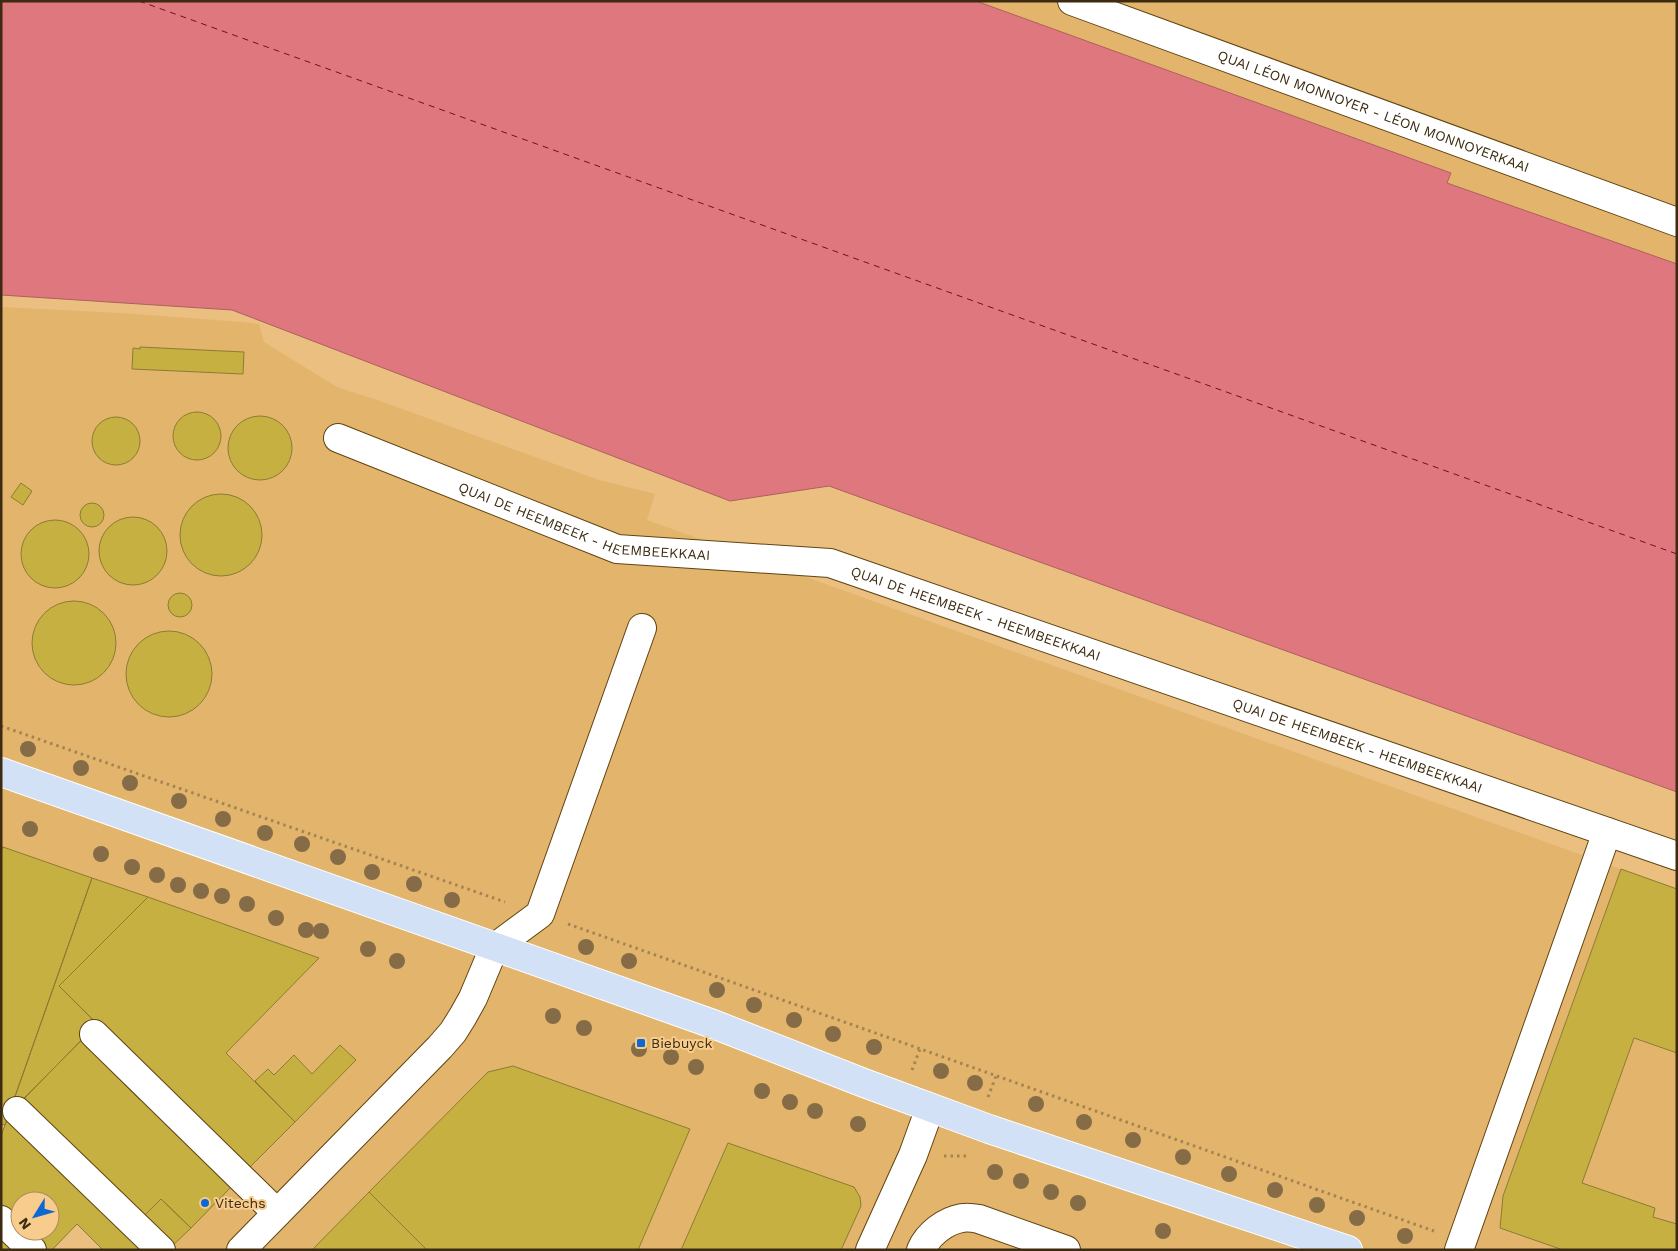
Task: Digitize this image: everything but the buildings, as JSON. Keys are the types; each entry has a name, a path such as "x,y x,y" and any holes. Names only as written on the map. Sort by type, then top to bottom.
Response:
{"main road":[{"path":"1,772 713,1024 989,1129 1348,1250"}],"street":[{"name":"QUAI LÉON MONNOYER - LÉON MONNOYERKAAI","path":"1072,1 1677,222"},
{"name":"QUAI DE HEEMBEEK - HEEMBEEKKAAI","path":"338,438 617,549 830,563 1677,856"},
{"path":"241,1250 440,1047 453,1032 473,998 494,948 540,914 642,628"},
{"path":"1460,1245 1607,832"},
{"path":"94,1034 277,1213"},
{"path":"870,1250 913,1155 930,1108"},
{"path":"17,1110 161,1250"},
{"path":"921,1250 931,1234 951,1222 964,1218 979,1219 1066,1250"},
{"path":"1,1220 32,1250"}],"path":[{"path":"1,726 540,914 1460,1245"}],"shaded area":[{"path":"1,1 976,1 1451,173 1447,183 1677,264 1677,792 829,486 730,501 232,310 1,295"},
{"path":"976,1 1677,1 1677,264 1447,183 1451,173"},
{"path":"1,307 120,313 259,324 264,342 337,387 599,480 655,494 647,520 1677,889 1677,1250 154,1250 1,1100"}],"ferry route":[{"path":"139,1 1677,554"}],"place":[{"name":"Biebuyck","path":"641,1043"},
{"name":"Vitechs","path":"205,1203"}]}
